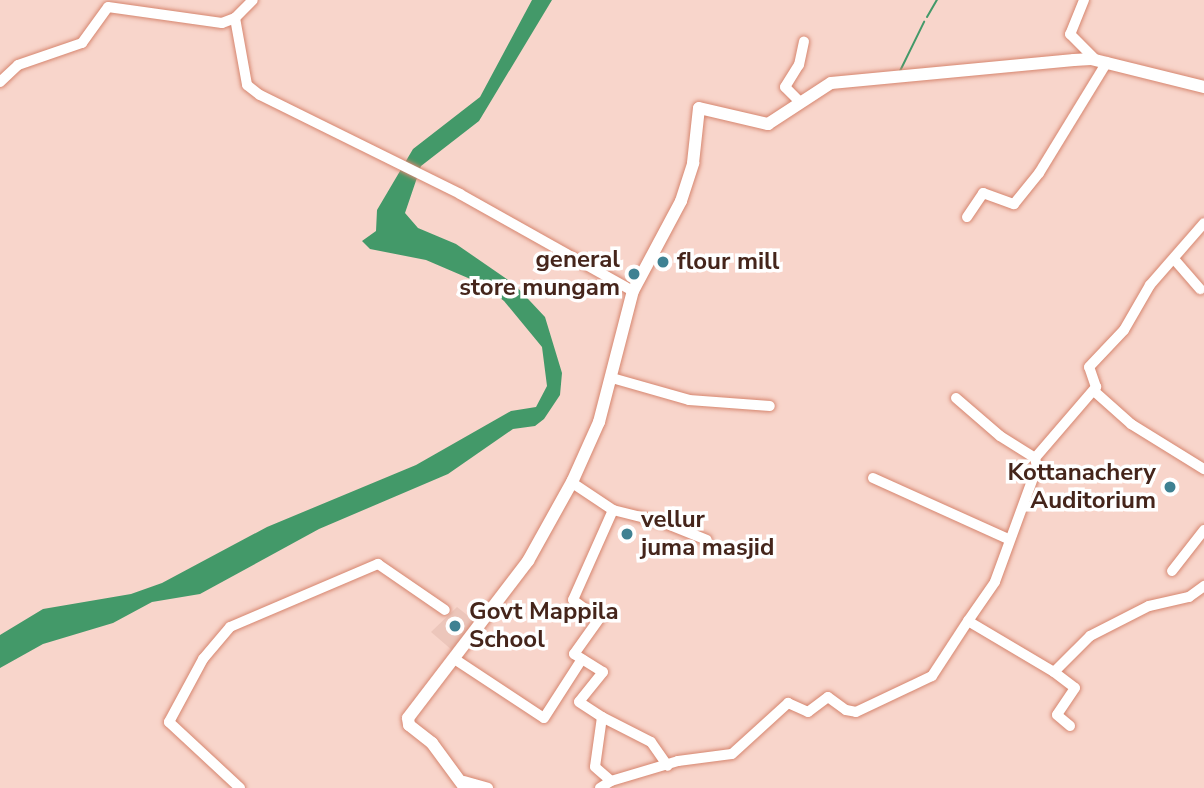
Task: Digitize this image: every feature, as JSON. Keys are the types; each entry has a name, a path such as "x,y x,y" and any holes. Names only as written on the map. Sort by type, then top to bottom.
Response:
{"main road":[{"path":"465,785 432,743 407,722 528,561 571,482 599,422 633,291 681,201 693,163 699,108 768,124 831,83 1101,61 1204,88"}],"street":[{"path":"0,82 18,65 82,43 108,7 212,23 234,19 253,0"},
{"path":"967,217 983,193 1014,204 1039,173 1101,61 1070,34 1084,0"},
{"path":"234,19 250,88 460,194 633,291"},
{"path":"800,102 785,87 800,65 804,42"},
{"path":"600,788 611,781 668,766 732,754 788,703 808,712 828,697 852,713 932,676 995,582 1009,539 1034,483 1035,458 1094,391 1096,387 1089,367 1124,330 1150,285 1204,223"},
{"path":"1174,259 1200,289"},
{"path":"612,378 690,400 770,406"},
{"path":"1094,391 1130,424 1204,469"},
{"path":"956,398 1000,436 1035,458"},
{"path":"873,478 1009,539"},
{"path":"571,482 612,510 665,523 707,540"},
{"path":"456,660 544,718 599,619 573,600 612,510"},
{"path":"1172,571 1204,530"},
{"path":"240,788 169,722 203,659 230,627 378,564 444,610"},
{"path":"1054,672 1090,636 1149,606 1189,597 1204,586"},
{"path":"968,621 1054,672 1074,688 1057,715 1070,726"},
{"path":"578,657 603,672 579,702 651,742 668,766"},
{"path":"602,717 595,767 611,781"},
{"path":"465,785 488,788"}],"shaded area":[{"path":"532,0 552,0 479,121 421,166 405,213 418,228 456,244 514,284 545,317 562,373 560,395 544,419 535,426 513,429 448,474 319,529 200,594 152,602 113,623 43,644 0,668 0,635 43,609 131,594 162,583 267,527 416,465 511,411 536,407 547,386 542,347 504,301 482,284 426,260 370,249 362,241 376,231 377,210 413,149 480,97"},
{"name":"Govt Mappila School","path":"457,607 476,622 453,651 431,632"}],"waterway":[{"path":"927,17 937,0"},
{"path":"900,71 924,22"}],"place":[{"name":"flour mill","path":"663,262"},
{"name":"general store mungam","path":"634,274"},
{"name":"Kottanachery Auditorium","path":"1170,487"},
{"name":"vellur juma masjid","path":"627,534"},
{"name":"Govt Mappila School","path":"455,626"}]}
